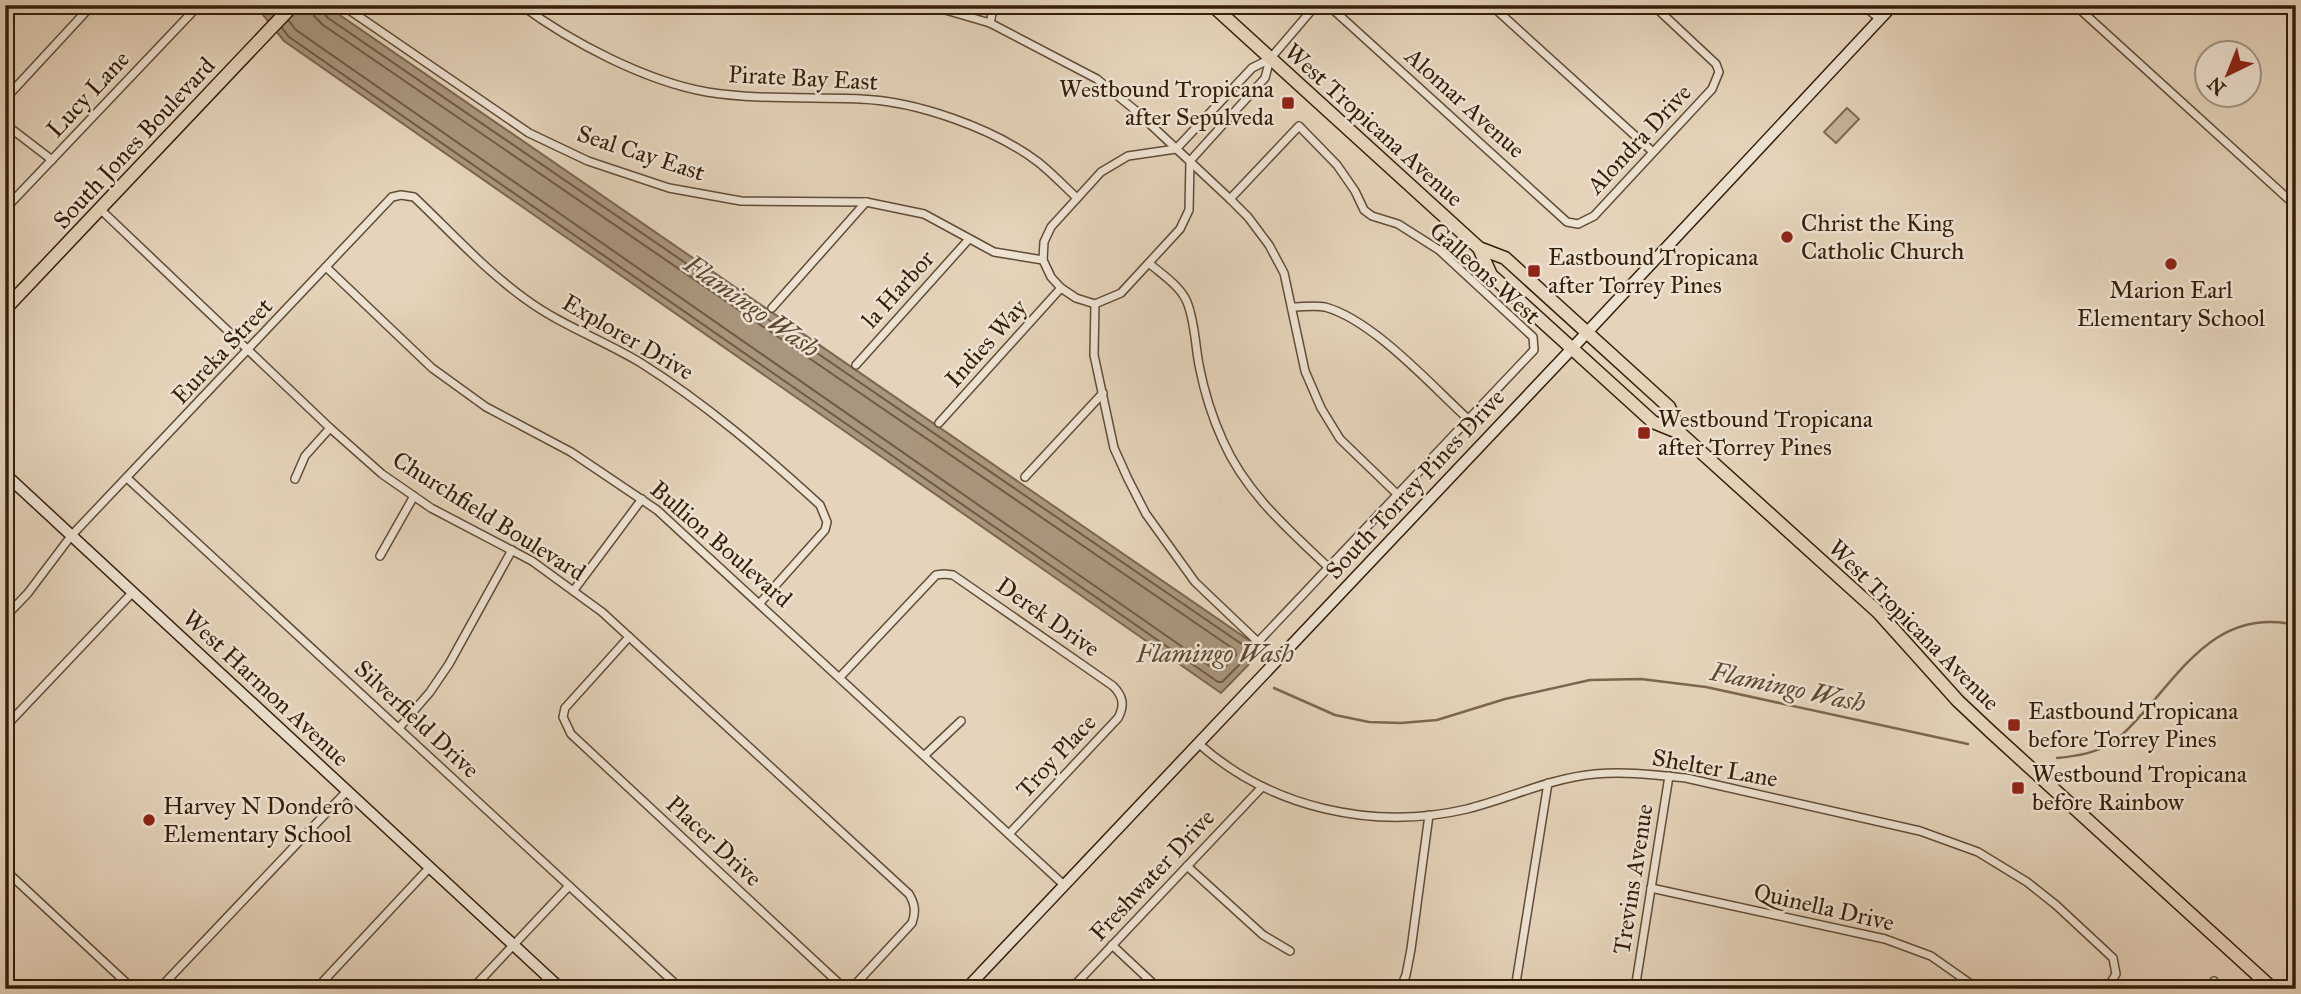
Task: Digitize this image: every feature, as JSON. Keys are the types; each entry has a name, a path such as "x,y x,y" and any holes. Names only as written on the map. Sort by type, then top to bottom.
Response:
{"main road":[{"name":"South Jones Boulevard","path":"5,309 293,5"},
{"name":"West Tropicana Avenue","path":"1212,5 1479,248 1505,258 1587,332 1669,407 1680,433"},
{"name":"South Torrey Pines Drive","path":"966,989 1893,5"},
{"name":"West Tropicana Avenue","path":"1479,248 1491,275 1653,422 1680,433 1878,612 1958,701 2273,989"},
{"name":"West Harmon Avenue","path":"5,474 561,989"}],"street":[{"path":"5,99 92,5"},
{"name":"Lucy Lane","path":"5,209 199,5"},
{"name":"Seal Cay East","path":"342,5 529,133 588,161 669,188 741,201 866,202 924,214 994,252 1043,260"},
{"name":"Pirate Bay East","path":"521,5 543,22 603,56 704,91 751,98 863,99 910,106 957,122 996,138 1037,162 1077,198"},
{"path":"917,5 942,9 990,23 1097,79 1135,110 1248,217 1269,245 1284,273 1305,371 1321,408 1340,439 1397,494"},
{"path":"990,23 994,5"},
{"path":"1270,59 1265,78 1190,161 1189,210 1180,229 1150,264 1121,293 1095,304 1076,298 1061,288 1051,277 1043,260 1044,242 1051,227 1077,198 1101,172 1128,156 1180,152 1252,68 1270,59 1316,5"},
{"name":"Alomar Avenue","path":"1328,5 1567,222 1577,224"},
{"path":"1491,5 1653,152"},
{"name":"Alondra Drive","path":"1577,224 1594,216 1712,89 1718,72 1716,64 1653,5"},
{"path":"1864,5 1880,19"},
{"path":"2075,5 2296,206"},
{"path":"5,124 52,160"},
{"name":"Galleons West","path":"1230,199 1299,126 1337,165 1364,210 1372,216 1398,224 1439,250 1533,337 1534,350 1468,419"},
{"name":"Eureka Street","path":"5,617 28,593 71,536 392,197 401,195"},
{"name":"Explorer Drive","path":"401,195 414,197 524,298 554,318 637,361 727,422 820,505 827,522 825,530 760,603"},
{"path":"772,307 866,202"},
{"name":"Churchfield Boulevard","path":"100,209 382,474 414,496 512,550 574,590 629,637 909,894 914,902 912,923 851,989"},
{"name":"la Harbor","path":"856,365 970,239"},
{"path":"1150,264 1172,282 1186,300 1195,331 1198,363 1206,393 1223,441 1245,482 1269,511 1328,567"},
{"name":"Bullion Boulevard","path":"327,267 432,368 475,400 571,452 657,510 1064,885"},
{"name":"Indies Way","path":"939,423 1061,288"},
{"path":"1095,304 1094,355 1114,448 1146,514 1195,582 1258,642 1468,419 1367,326 1322,306 1293,307"},
{"path":"1025,477 1103,393"},
{"path":"295,479 305,456 330,428"},
{"name":"Silverfield Drive","path":"127,478 681,989"},
{"path":"380,556 414,496"},
{"path":"574,590 642,499"},
{"path":"399,728 449,664 512,550"},
{"name":"Derek Drive","path":"840,677 936,575 944,573 953,575 1113,686 1123,701"},
{"path":"5,727 132,593"},
{"name":"Placer Drive","path":"629,637 565,708 563,718 570,734 845,989"},
{"name":"Troy Place","path":"1009,834 1118,718 1123,701"},
{"path":"925,755 961,721"},
{"name":"Shelter Lane","path":"1198,743 1216,760 1262,787 1310,806 1354,815 1429,815 1468,808 1548,783 1595,774 1650,774 1686,778 1920,831 1978,852 2027,882 2056,905 2113,958 2116,974 2106,989"},
{"name":"Trevins Avenue","path":"1635,989 1669,776"},
{"path":"1515,989 1548,783"},
{"name":"Freshwater Drive","path":"1071,989 1262,787"},
{"path":"159,989 347,791"},
{"path":"1401,989 1411,948 1429,815"},
{"path":"1187,866 1263,936 1290,951"},
{"path":"316,989 430,867"},
{"path":"5,870 133,989"},
{"path":"472,989 569,886"},
{"name":"Quinella Drive","path":"1651,888 1885,939 1931,956 1978,989"},
{"path":"1112,945 1159,989"},
{"path":"2207,989 2214,981"}],"shaded area":[{"path":"1847,108 1859,119 1836,143 1824,132"}],"water":[{"name":"Flamingo Wash","path":"255,5 325,5 1263,650 1221,693 284,41"}],"waterway":[{"name":"Flamingo Wash","path":"2057,758 2093,751 2117,739 2191,658 2227,632 2247,625 2270,622 2296,625"},
{"name":"Flamingo Wash","path":"1274,688 1335,715 1369,722 1401,723 1437,720 1505,699 1590,680 1641,679 1706,687 1968,744"}],"place":[{"name":"Westbound Tropicana after Sepulveda","path":"1288,103"},
{"name":"Christ the King Catholic Church","path":"1787,237"},
{"name":"Marion Earl Elementary School","path":"2171,264"},
{"name":"Eastbound Tropicana after Torrey Pines","path":"1534,271"},
{"name":"Westbound Tropicana after Torrey Pines","path":"1644,433"},
{"name":"Eastbound Tropicana before Torrey Pines","path":"2014,725"},
{"name":"Westbound Tropicana before Rainbow","path":"2018,788"},
{"name":"Harvey N Dondero Elementary School","path":"149,820"}]}
